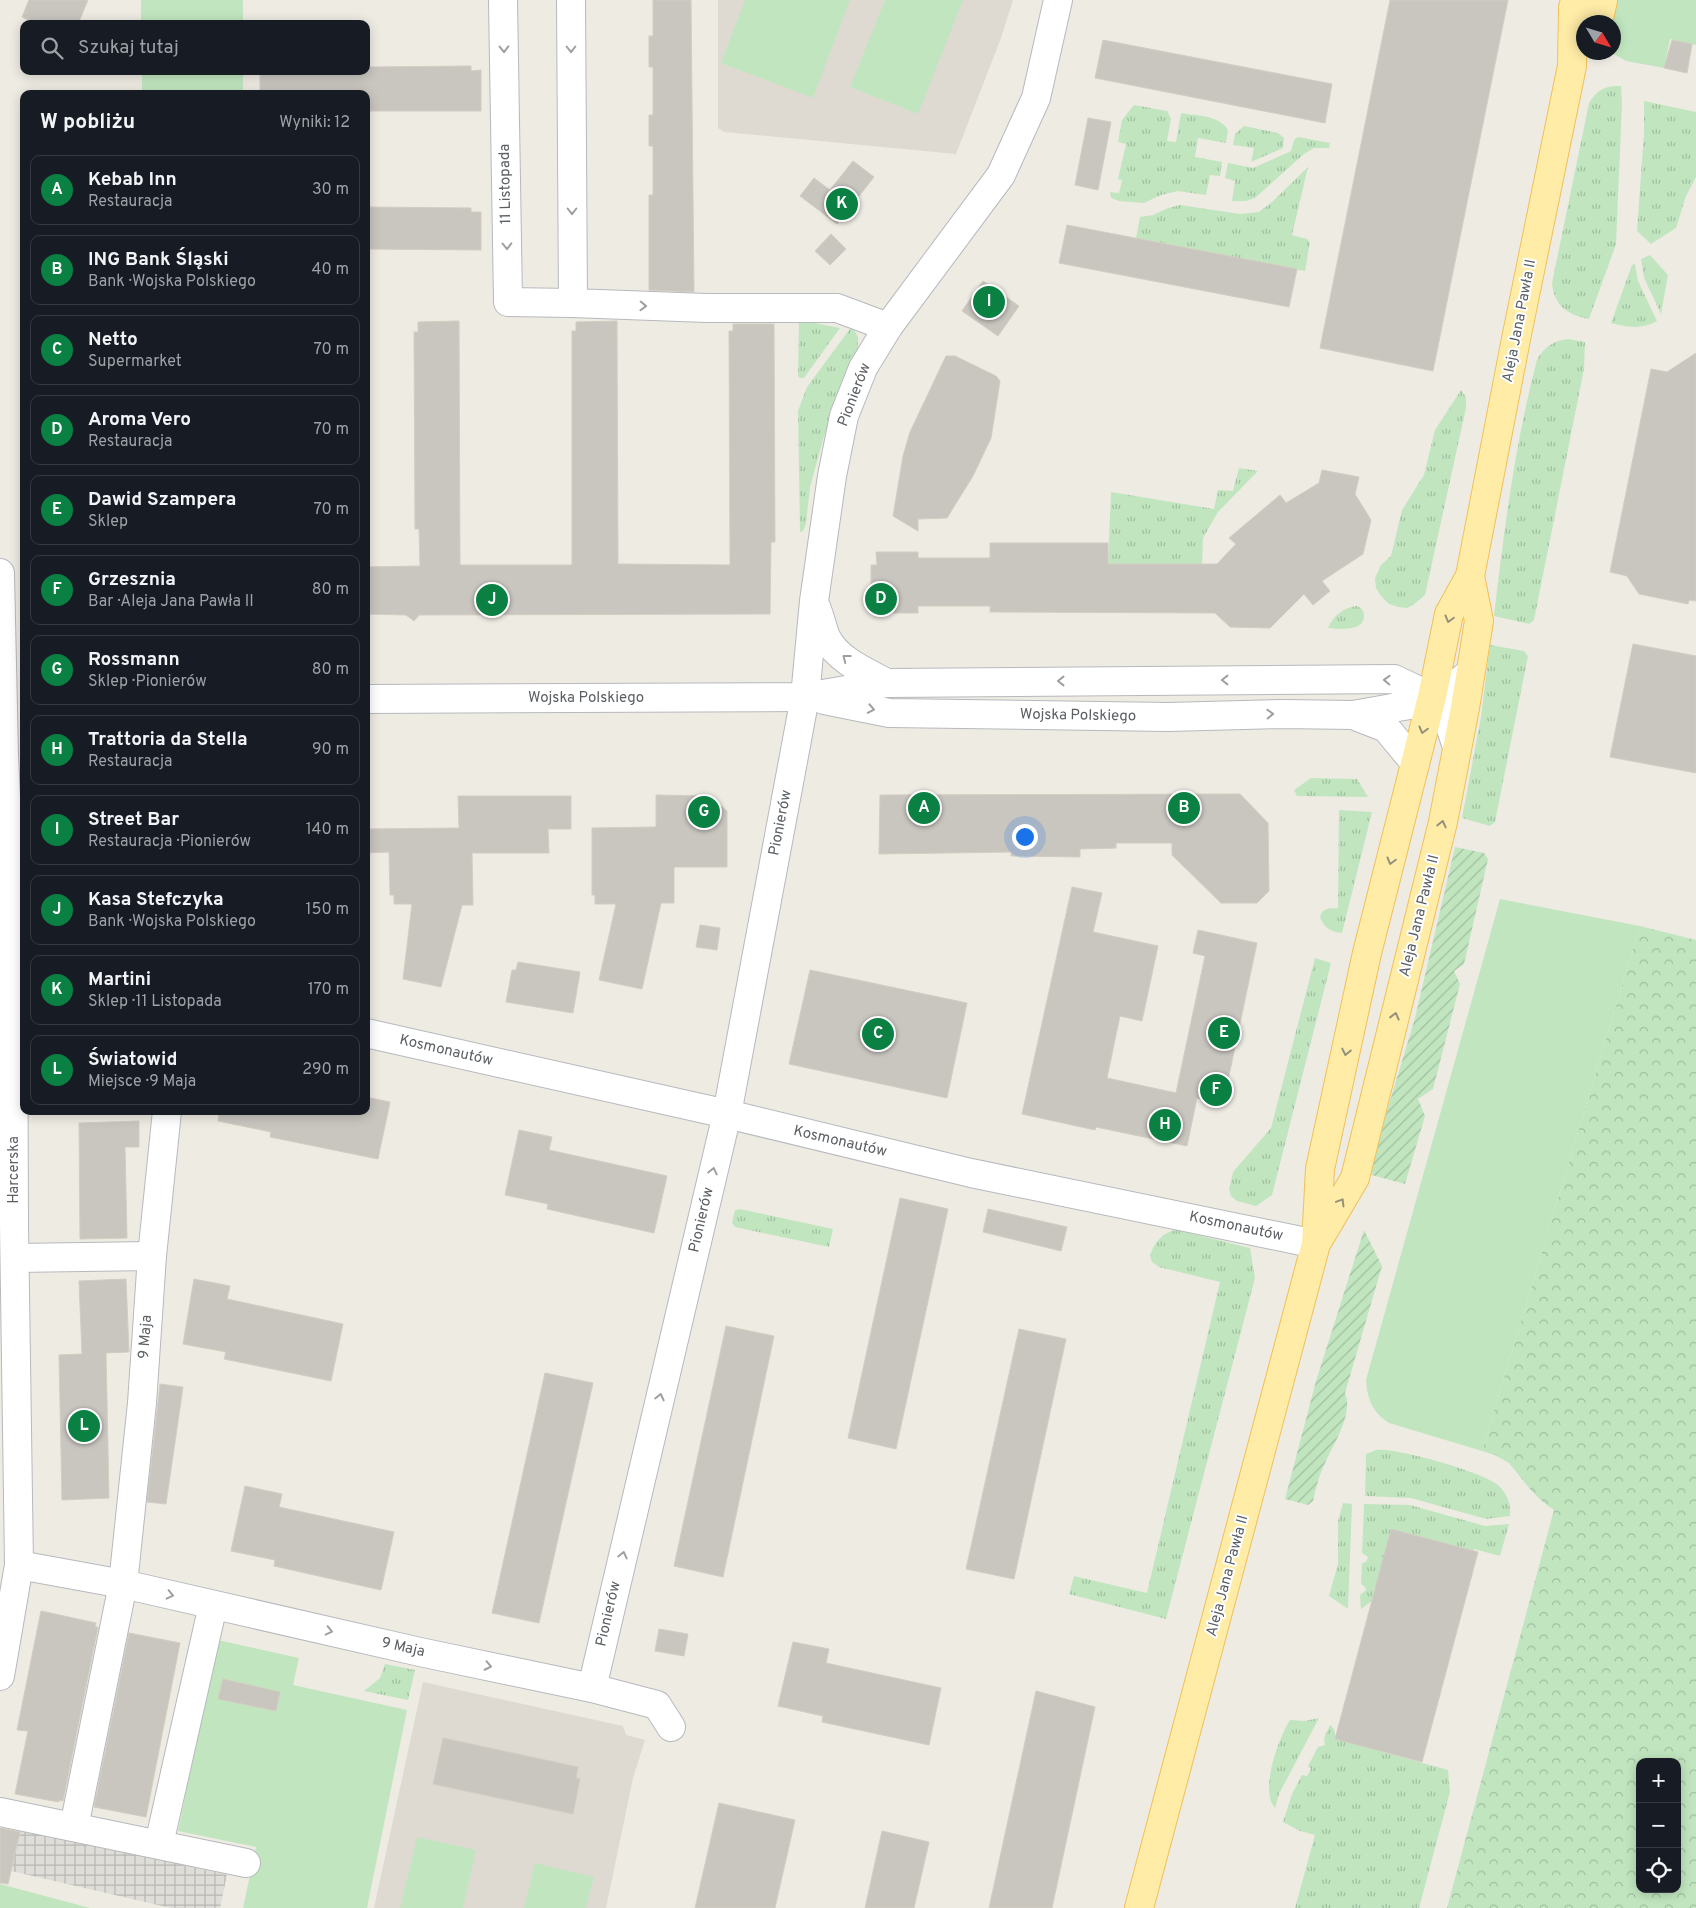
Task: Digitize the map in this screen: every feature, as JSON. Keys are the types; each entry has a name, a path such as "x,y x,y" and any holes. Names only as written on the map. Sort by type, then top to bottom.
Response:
{"main road":[{"name":"Aleja Jana Pawła II","path":"1575,0 1576,18"},
{"path":"1598,15 1603,0"},
{"name":"Aleja Jana Pawła II","path":"1139,1908 1316,1244 1320,1169 1367,953 1432,697 1449,614 1470,576 1516,334 1577,60"},
{"name":"Aleja Jana Pawła II","path":"1316,1244 1355,1178 1443,822 1479,621 1470,576"}],"street":[{"name":"11 Listopada","path":"503,0 508,302 706,308 837,308 888,327"},
{"path":"571,0 573,303"},
{"name":"Pionierów","path":"592,1688 727,1114 806,697 814,600 832,476 844,416 863,368 888,327 1001,175 1036,98 1058,0"},
{"name":"Harcerska","path":"0,573 9,703 4,764 18,951 7,1224 14,1258 18,1565 0,1676"},
{"name":"Wojska Polskiego","path":"814,600 826,637 835,650 858,668 887,683"},
{"name":"Wojska Polskiego","path":"806,697 889,713 1168,717 1283,714 1353,715 1410,706 1455,685 1470,673"},
{"name":"Wojska Polskiego","path":"370,699 806,697 887,683 1394,679 1432,697 1447,717 1457,747"},
{"name":"Wojska Polskiego","path":"1353,715 1386,728 1415,763"},
{"name":"Kosmonautów","path":"370,1034 727,1114 971,1173 1316,1244"},
{"name":"9 Maja","path":"123,1584 142,1403 152,1256 167,1115"},
{"path":"14,1258 152,1256"},
{"name":"9 Maja","path":"18,1565 123,1584 592,1688 658,1705 671,1727"},
{"path":"74,1827 123,1584"},
{"path":"159,1844 213,1605"},
{"path":"0,1812 246,1863"}],"shaded area":[{"path":"718,0 1013,0 1001,38 956,154 724,132 718,128"},
{"path":"423,1682 623,1726 626,1735 645,1740 633,1778 606,1908 374,1908"},
{"path":"21,1828 227,1875 220,1908 171,1908 11,1871"}],"green space":[{"path":"141,0 243,0 243,20 141,20"},
{"path":"745,0 850,0 813,98 721,63"},
{"path":"885,0 963,0 918,114 850,87"},
{"path":"1611,0 1696,0 1696,45 1670,39 1664,68 1626,61 1621,58 1621,15 1608,15"},
{"path":"142,75 243,75 243,90 142,90"},
{"path":"1611,86 1621,86 1622,104 1616,244 1589,319 1575,315 1563,308 1556,298 1552,283 1589,103 1602,89"},
{"path":"1644,101 1696,112 1696,177 1686,196 1676,228 1651,244 1637,231 1644,132"},
{"path":"1134,105 1167,111 1171,119 1167,141 1176,142 1181,113 1219,121 1228,130 1226,143 1198,138 1195,157 1222,162 1220,176 1210,175 1206,195 1178,191 1161,195 1144,203 1119,201 1111,198 1110,192 1119,193 1122,180 1118,179 1126,144 1118,142 1122,120"},
{"path":"1244,126 1278,133 1284,138 1283,148 1251,162 1254,148 1233,145 1235,134"},
{"path":"1298,137 1330,143 1329,148 1314,148 1304,154 1255,198 1246,201 1232,201 1235,181 1225,178 1228,163 1253,168 1291,151 1294,140"},
{"path":"1308,167 1292,235 1307,239 1310,242 1305,271 1136,238 1140,217 1153,215 1180,205 1240,214 1259,212"},
{"path":"1650,255 1668,275 1661,314 1644,278 1641,259"},
{"path":"1635,264 1638,281 1657,321 1640,327 1611,323 1632,265"},
{"path":"799,320 840,328 804,378 798,376"},
{"path":"852,326 858,337 858,353 824,436 810,487 806,524 803,531 800,532 798,411 807,387"},
{"path":"1568,339 1585,342 1584,369 1534,620 1529,624 1494,616 1506,519 1522,423 1537,360 1550,345"},
{"path":"1461,390 1466,397 1466,408 1425,595 1407,608 1398,607 1389,604 1381,596 1376,588 1375,578 1381,565 1391,556 1402,510 1424,475 1435,430"},
{"path":"1239,468 1258,471 1218,512 1203,538 1202,564 1108,564 1111,492 1214,509 1218,490 1233,491"},
{"path":"1357,606 1364,614 1360,625 1350,628 1328,628 1340,613 1348,608"},
{"path":"1490,645 1524,651 1528,656 1495,822 1490,826 1462,818 1481,717"},
{"path":"1311,778 1357,779 1368,797 1297,796 1294,790"},
{"path":"1339,810 1372,812 1342,933 1328,928 1323,924 1320,917 1325,910 1338,908"},
{"path":"1455,847 1484,853 1488,859 1464,964 1454,971 1460,984 1433,1089 1418,1099 1425,1116 1405,1184 1368,1174 1415,1018"},
{"path":"1500,899 1640,926 1482,1451 1389,1423 1379,1415 1372,1405 1369,1399 1366,1380"},
{"path":"1640,926 1696,940 1696,1908 1447,1908 1554,1510 1530,1489 1509,1463 1495,1455 1482,1451"},
{"path":"1315,958 1331,963 1272,1195 1256,1206 1237,1201 1231,1196 1229,1189 1233,1172 1271,1128"},
{"path":"740,1209 833,1229 829,1247 735,1227 732,1223 735,1210"},
{"path":"1177,1230 1250,1248 1255,1278 1166,1619 1069,1594 1074,1576 1147,1593 1220,1282 1159,1267 1152,1262 1150,1255 1157,1242 1163,1235"},
{"path":"1364,1230 1382,1266 1345,1393 1347,1410 1345,1419 1321,1472 1313,1501 1308,1505 1285,1499 1316,1381"},
{"path":"1376,1450 1401,1452 1438,1461 1489,1480 1498,1485 1506,1495 1510,1507 1510,1516 1486,1519 1411,1498 1365,1496 1366,1454"},
{"path":"1343,1503 1352,1504 1348,1609 1329,1596 1338,1564 1338,1521"},
{"path":"1364,1504 1410,1505 1485,1526 1509,1524 1500,1556 1474,1549 1473,1551 1391,1529 1372,1601 1361,1609 1360,1595 1366,1590 1361,1584 1362,1563 1366,1562 1368,1557 1362,1553"},
{"path":"218,1640 299,1658 293,1685 407,1710 367,1908 243,1908 256,1847 178,1831"},
{"path":"385,1664 415,1670 408,1700 364,1691 380,1678"},
{"path":"1319,1718 1279,1794 1275,1808 1269,1789 1270,1777 1276,1751 1286,1728 1290,1720 1305,1721"},
{"path":"1330,1725 1334,1729 1336,1739 1448,1770 1450,1792 1419,1908 1295,1908 1315,1835 1300,1831 1283,1822 1292,1794 1302,1775 1307,1776 1311,1769 1308,1766 1318,1747 1325,1745 1324,1738"},
{"path":"417,1837 476,1850 463,1908 400,1908"},
{"path":"535,1863 594,1877 586,1908 524,1908"},
{"path":"0,1884 90,1908 0,1908"}],"building":[{"path":"29,0 88,0 80,20 28,20 22,17"},
{"path":"653,0 691,0 694,292 649,290 649,195 653,195 653,146 649,146 649,115 653,115 653,67 649,67 649,36 653,36"},
{"path":"1390,0 1508,0 1433,371 1320,348"},
{"path":"1103,40 1332,84 1325,123 1095,78"},
{"path":"1672,40 1692,44 1687,73 1664,68"},
{"path":"471,66 471,71 481,70 481,111 370,111 370,90 260,90 260,75 370,75 370,67"},
{"path":"1088,118 1111,122 1098,190 1075,185"},
{"path":"853,161 874,177 837,224 800,196 814,178 830,190"},
{"path":"370,207 471,208 471,212 481,212 481,250 370,249"},
{"path":"1067,225 1297,269 1289,307 1059,263"},
{"path":"831,234 846,249 830,265 815,251"},
{"path":"983,281 1019,306 998,336 962,311"},
{"path":"459,321 460,565 572,565 572,331 576,331 576,322 617,321 618,564 730,565 729,331 733,331 733,324 774,324 775,542 771,542 770,614 419,615 414,621 406,615 370,614 370,567 420,566 419,529 415,529 414,332 418,332 418,322"},
{"path":"1696,353 1696,601 1689,600 1688,604 1639,594 1627,576 1610,572 1651,369 1667,372"},
{"path":"946,356 955,356 996,376 1000,381 991,438 973,476 947,518 918,519 918,531 893,516 903,456 910,432"},
{"path":"1322,470 1359,477 1355,494 1371,520 1363,554 1322,581 1330,591 1313,605 1304,594 1270,628 1230,627 1215,613 990,612 990,606 918,606 918,613 871,613 871,565 877,565 876,552 918,552 918,558 990,558 990,543 1108,543 1108,564 1217,564 1236,544 1229,538 1280,495 1286,503 1319,483"},
{"path":"1633,644 1696,656 1696,773 1610,757"},
{"path":"1240,794 1268,823 1269,891 1257,903 1221,903 1172,855 1172,843 1116,843 1116,848 1080,849 1080,857 1011,856 1011,852 879,854 880,795"},
{"path":"656,795 710,796 727,811 727,867 674,867 674,903 661,903 642,989 599,980 616,904 595,904 595,895 592,895 592,828 656,827"},
{"path":"458,796 571,796 571,829 548,829 549,853 472,853 473,905 462,905 441,987 403,979 412,904 394,904 394,895 390,895 389,852 370,853 370,829 459,828"},
{"path":"1072,887 1102,893 1093,932 1158,946 1142,1021 1120,1016 1107,1078 1176,1093 1205,956 1193,953 1198,930 1257,943 1223,1104 1197,1098 1187,1146 1096,1127 1095,1130 1022,1114"},
{"path":"700,925 720,928 717,950 696,947"},
{"path":"518,962 580,972 573,1013 506,1002 512,970 516,970"},
{"path":"810,970 967,1003 947,1098 789,1064"},
{"path":"370,1098 390,1102 378,1159 270,1137 271,1132 218,1121 219,1115 370,1115"},
{"path":"139,1121 139,1147 125,1147 127,1238 80,1239 79,1123"},
{"path":"519,1130 552,1137 549,1150 667,1176 654,1233 547,1209 548,1204 505,1195"},
{"path":"900,1198 948,1209 896,1449 848,1438"},
{"path":"988,1209 1067,1227 1061,1251 983,1232"},
{"path":"126,1279 129,1352 106,1353 109,1498 62,1500 59,1355 82,1354 79,1281"},
{"path":"194,1279 230,1286 227,1299 343,1324 331,1381 224,1359 226,1352 183,1344"},
{"path":"726,1326 774,1336 723,1577 674,1566"},
{"path":"1019,1329 1066,1339 1014,1579 966,1569"},
{"path":"545,1373 593,1383 539,1623 492,1613"},
{"path":"160,1384 183,1387 166,1504 147,1502"},
{"path":"245,1486 282,1494 279,1507 394,1532 381,1590 274,1566 275,1560 231,1551"},
{"path":"1391,1529 1478,1552 1422,1762 1335,1739"},
{"path":"41,1611 96,1623 95,1627 98,1627 63,1801 59,1800 59,1802 15,1794 28,1731 17,1730"},
{"path":"659,1629 688,1634 684,1656 655,1651"},
{"path":"129,1633 180,1643 146,1817 94,1807"},
{"path":"793,1642 829,1649 826,1663 941,1688 929,1745 822,1722 823,1716 778,1706"},
{"path":"223,1679 280,1692 276,1711 218,1699"},
{"path":"1036,1691 1095,1707 1052,1908 989,1908"},
{"path":"443,1738 578,1767 576,1778 580,1779 573,1814 433,1784"},
{"path":"719,1803 795,1820 775,1908 695,1908"},
{"path":"0,1828 20,1832 8,1884 0,1883"},
{"path":"882,1831 929,1842 914,1908 865,1908"}],"place":[{"name":"Martini","path":"842,204"},
{"name":"Street Bar","path":"989,302"},
{"name":"Aroma Vero","path":"881,599"},
{"name":"Kasa Stefczyka","path":"492,600"},
{"name":"Kebab Inn","path":"924,808"},
{"name":"ING Bank Śląski","path":"1184,808"},
{"name":"Rossmann","path":"704,812"},
{"name":"Dawid Szampera","path":"1224,1033"},
{"name":"Netto","path":"878,1034"},
{"name":"Grzesznia","path":"1216,1090"},
{"name":"Trattoria da Stella","path":"1165,1125"},
{"name":"Światowid","path":"84,1426"}]}
